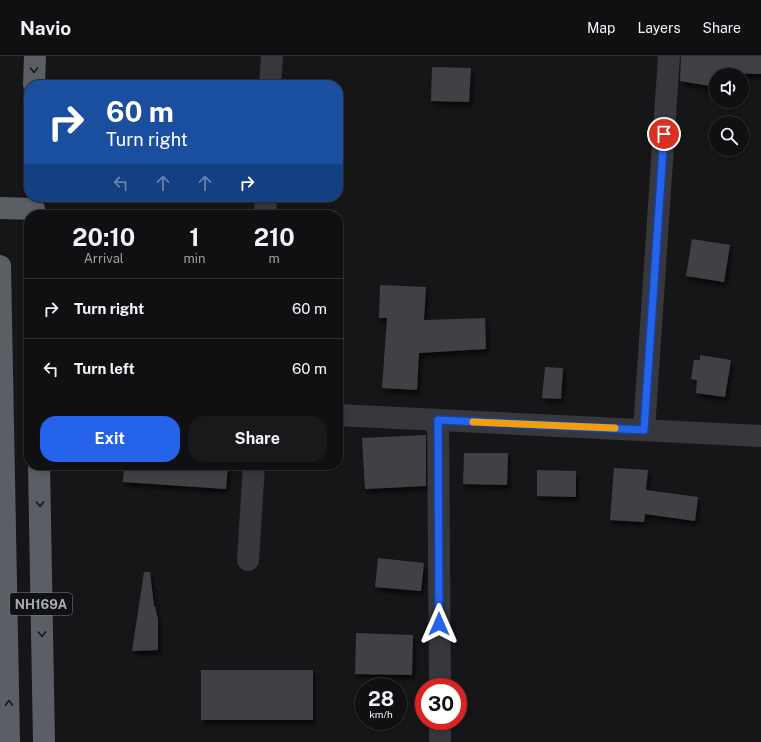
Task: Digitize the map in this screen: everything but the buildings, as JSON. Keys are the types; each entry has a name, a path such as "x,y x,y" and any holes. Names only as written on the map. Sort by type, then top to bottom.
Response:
{"highway":[{"path":"34,80 35,56"},
{"path":"0,208 34,207"},
{"name":"NH169A","path":"0,266 4,676 10,742"},
{"name":"NH169A","path":"39,470 44,742"}],"street":[{"path":"270,80 272,56"},
{"path":"644,430 669,56"},
{"path":"343,415 761,436"},
{"path":"438,420 440,678"},
{"path":"248,560 254,470"},
{"path":"440,730 440,742"}],"slow traffic":[{"path":"473,422 615,428"}],"route":[{"path":"439,624 438,420 644,430 664,134"}]}
